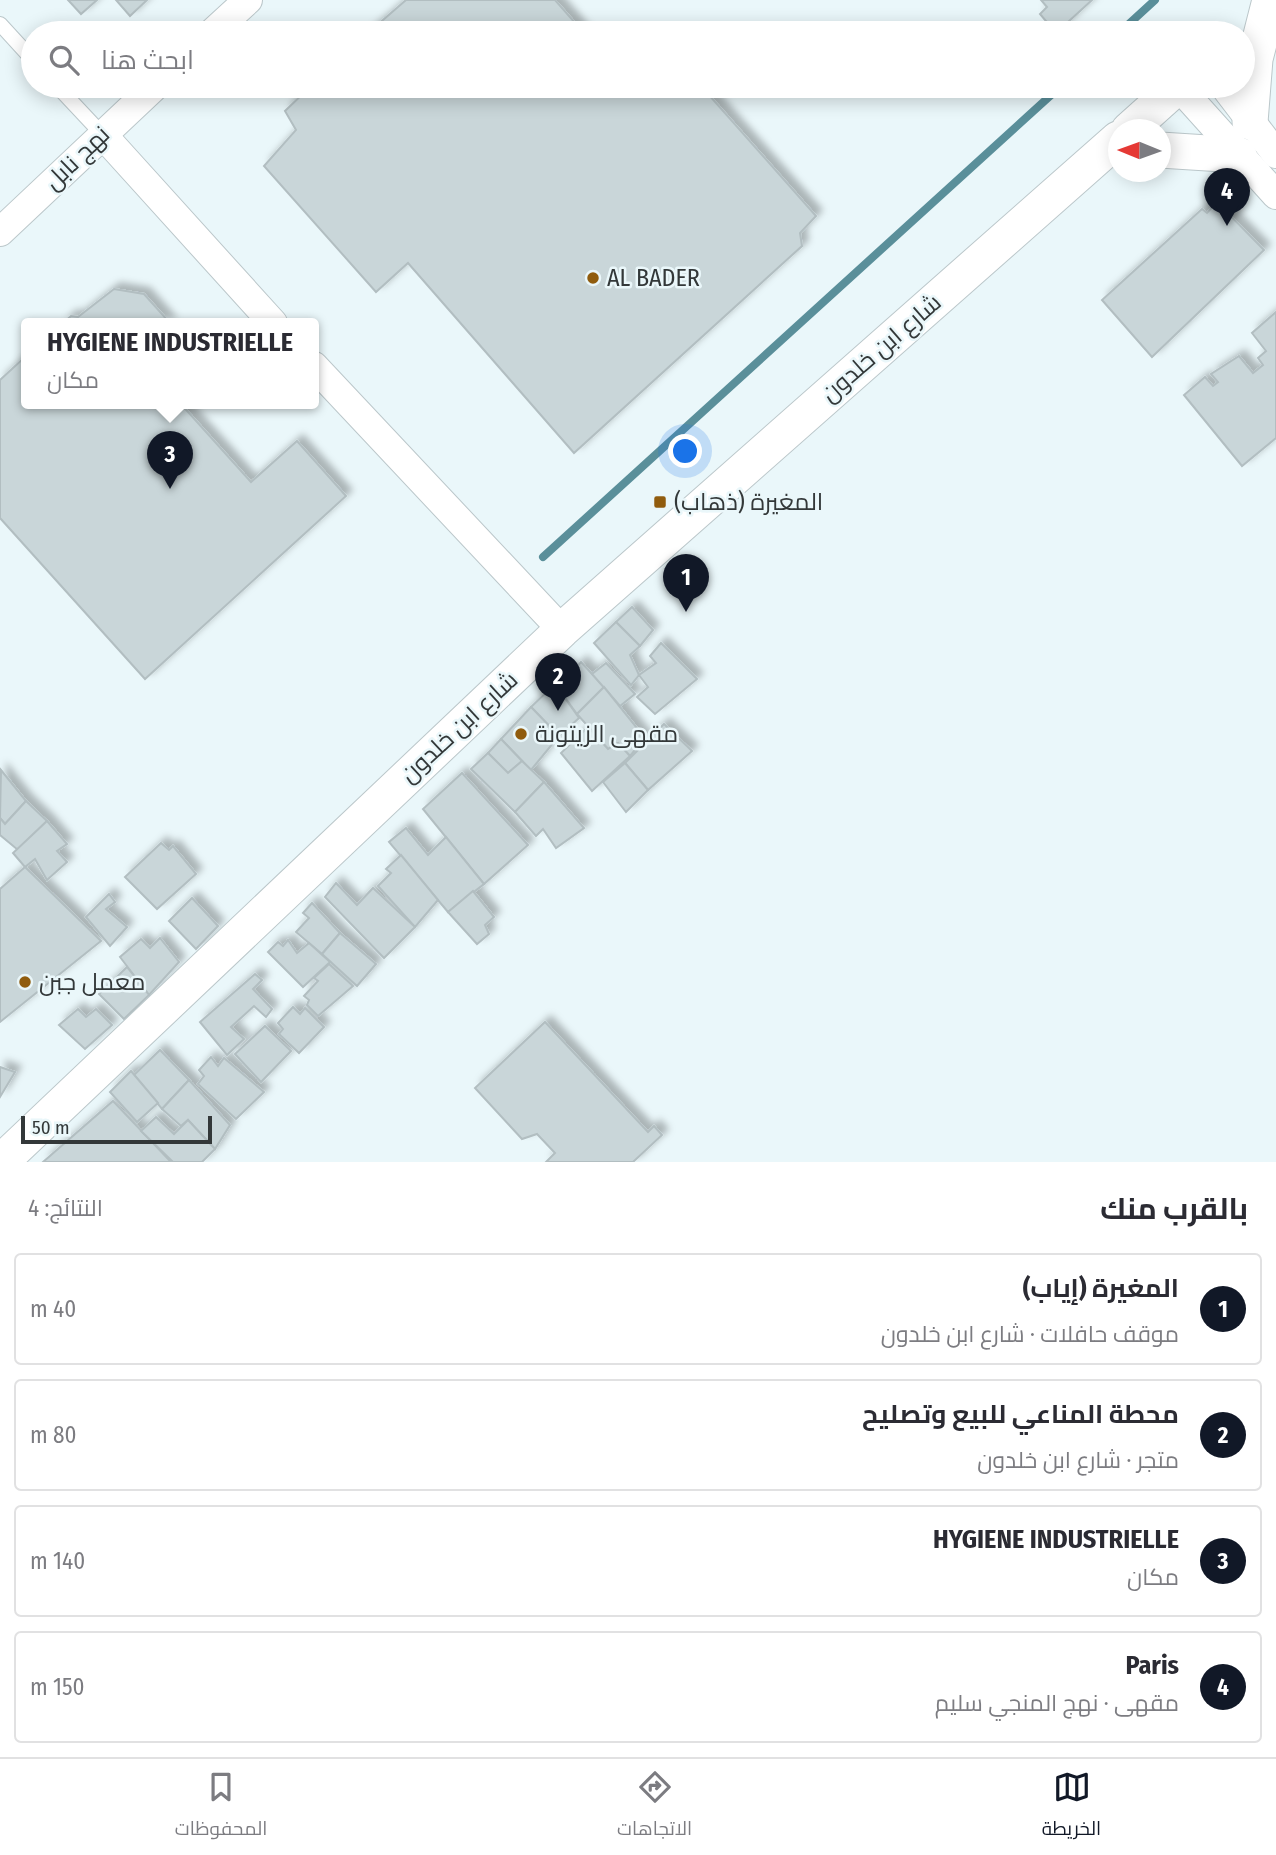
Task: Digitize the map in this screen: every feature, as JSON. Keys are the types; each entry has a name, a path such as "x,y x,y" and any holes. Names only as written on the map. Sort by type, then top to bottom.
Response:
{"street":[{"path":"225,21 248,0"},
{"path":"1250,21 1271,2"},
{"path":"1255,60 1271,2"},
{"name":"نهج نابل","path":"0,232 142,98"},
{"name":"شارع ابن خلدون","path":"1142,119 1165,98"},
{"path":"1189,98 1276,195"},
{"path":"1233,98 1276,154"},
{"path":"1250,122 1252,98"},
{"path":"102,134 268,318"},
{"name":"شارع ابن خلدون","path":"1,1162 562,630 1108,150"},
{"path":"1171,151 1239,155"},
{"path":"319,372 562,630"}],"lane":[{"path":"0,24 21,47"},
{"path":"68,98 102,134"}],"building":[{"path":"68,0 97,0 81,14"},
{"path":"116,0 147,0 130,16"},
{"path":"406,0 555,0 573,21 382,21"},
{"path":"1041,0 1092,0 1069,21 1046,21 1040,14 1047,7"},
{"name":"AL BADER","path":"299,98 712,98 816,216 800,233 802,246 574,453 408,263 376,292 264,166 296,130 285,111"},
{"path":"1217,202 1264,250 1152,357 1102,300 1202,209 1207,213"},
{"path":"114,289 144,294 166,318 69,318 78,317"},
{"path":"1276,312 1276,438 1242,466 1184,395 1205,377 1213,386 1218,382 1211,374 1239,356 1253,373 1263,365 1258,358 1266,351 1252,333"},
{"path":"21,361 21,409 185,409 251,482 297,441 346,496 145,679 0,518 0,380"},
{"path":"632,607 653,630 640,646 616,622"},
{"path":"616,622 640,646 630,655 639,675 631,685 594,643"},
{"path":"661,643 697,679 655,714 637,697 648,687 639,675 656,663 650,656"},
{"path":"581,662 604,687 577,714 558,688"},
{"path":"606,663 635,694 620,706 592,674"},
{"path":"555,684 579,718 559,736 531,707"},
{"path":"604,687 645,738 630,756 618,743 608,749 577,714"},
{"path":"531,707 559,736 531,770 501,739"},
{"path":"664,724 692,751 648,790 625,763"},
{"path":"588,727 608,749 618,743 630,756 592,791 561,753"},
{"path":"501,739 522,761 508,773 488,753"},
{"path":"488,753 508,773 522,761 544,782 515,812 471,769"},
{"path":"625,763 648,790 626,812 603,782"},
{"path":"1,770 26,801 5,824 0,818"},
{"path":"462,773 528,845 484,884 423,809"},
{"path":"544,782 584,828 556,848 543,829 536,836 515,812"},
{"path":"26,801 47,821 18,850 0,835 0,818 5,824"},
{"path":"47,821 67,844 57,851 67,862 47,880 35,859 25,867 13,853"},
{"path":"406,828 428,855 446,837 484,884 448,912 389,842"},
{"path":"161,843 169,850 173,846 196,874 157,909 125,877"},
{"path":"401,855 438,900 415,927 378,886 391,873 386,869"},
{"name":"معمل جبن","path":"25,867 101,941 0,1022 0,889"},
{"path":"336,883 357,905 373,888 415,927 384,958 325,897"},
{"path":"473,891 494,917 485,925 489,934 477,944 448,912"},
{"path":"109,894 115,902 106,909 127,927 110,946 86,917"},
{"path":"192,898 218,926 196,949 169,921"},
{"path":"312,903 340,933 322,954 296,932 309,918 303,913"},
{"path":"340,933 376,964 357,986 322,954"},
{"path":"160,938 179,962 149,995 120,957 141,939 150,948"},
{"path":"288,940 297,953 309,943 330,962 303,987 268,952 278,942 283,946"},
{"path":"329,964 353,986 318,1016 307,1005 309,1000 304,996 318,981 314,978"},
{"path":"127,967 149,995 124,1019 99,994"},
{"path":"255,974 262,980 253,989 272,1009 266,1017 254,1006 231,1027 244,1039 227,1055 200,1022"},
{"path":"293,1007 300,1014 305,1008 324,1027 299,1053 279,1034 283,1029 278,1023"},
{"path":"78,1009 86,1017 96,1009 112,1025 85,1049 59,1025"},
{"path":"545,1022 648,1132 654,1126 662,1135 633,1162 546,1162 555,1153 537,1134 522,1139 475,1088"},
{"path":"265,1026 291,1051 261,1082 235,1054"},
{"path":"160,1050 189,1080 162,1109 134,1075"},
{"path":"211,1057 218,1066 224,1058 264,1092 236,1119 198,1084 204,1076 199,1070"},
{"path":"0,1067 15,1072 0,1097"},
{"path":"131,1071 158,1103 137,1122 110,1092"},
{"path":"189,1080 230,1125 215,1149 188,1120 181,1126 162,1109"},
{"path":"113,1101 171,1162 43,1162"},
{"path":"156,1117 174,1134 188,1120 215,1149 202,1162 173,1162 141,1131"}],"waterway":[{"path":"1132,21 1155,0"},
{"path":"543,557 1048,98"}],"place":[{"name":"Paris","path":"1227,226"},
{"name":"AL BADER","path":"593,278"},
{"name":"HYGIENE INDUSTRIELLE","path":"170,489"},
{"name":"المغيرة (ذهاب)","path":"660,502"},
{"name":"المغيرة (إياب)","path":"686,612"},
{"name":"محطة المناعي للبيع وتصليح","path":"558,711"},
{"name":"مقهى الزيتونة","path":"521,734"},
{"name":"معمل جبن","path":"25,982"}]}
